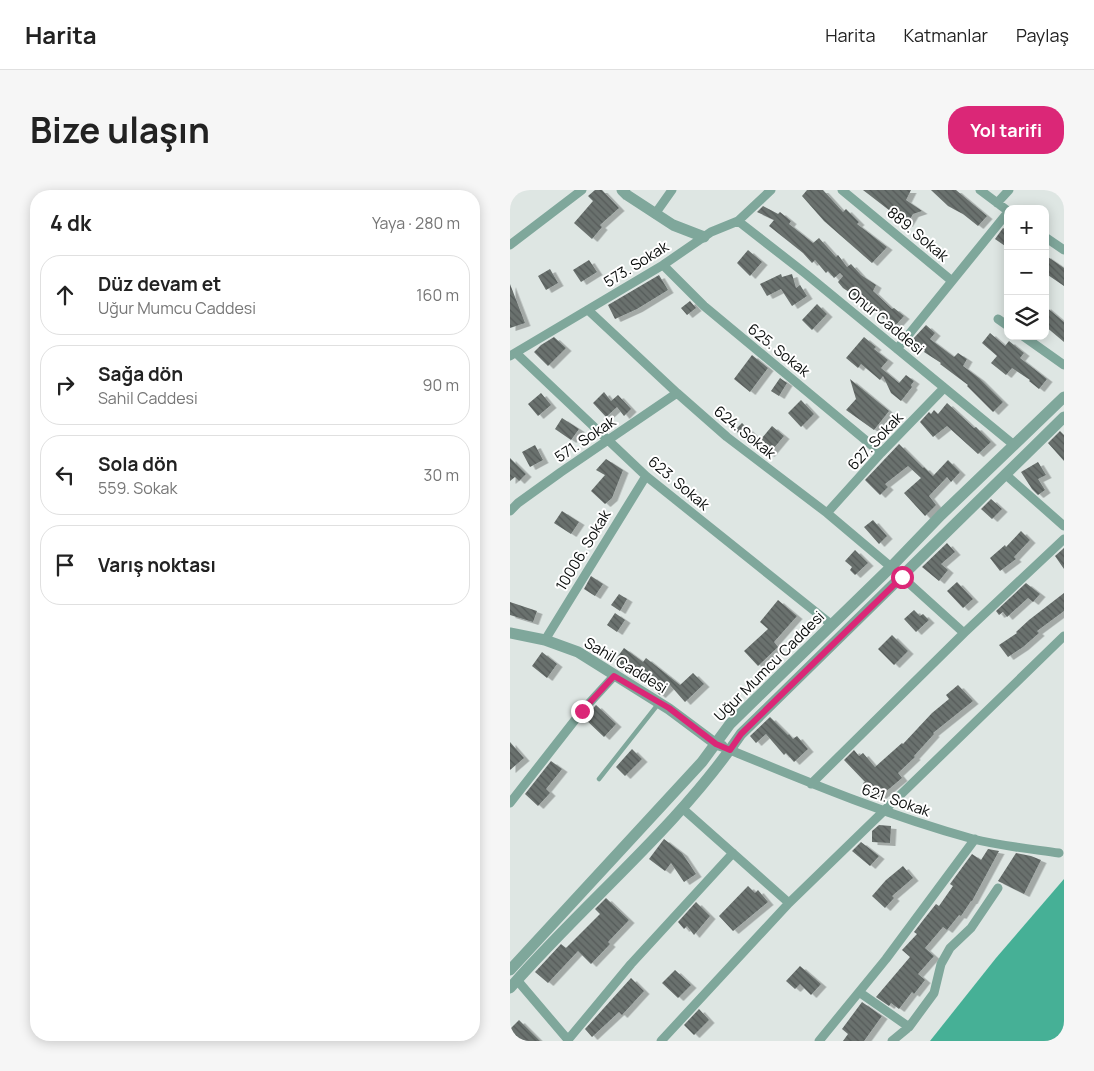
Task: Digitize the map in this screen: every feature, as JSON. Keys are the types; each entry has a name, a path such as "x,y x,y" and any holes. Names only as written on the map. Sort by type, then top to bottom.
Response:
{"street":[{"path":"510,246 582,190"},
{"path":"622,190 673,225 704,237"},
{"path":"655,214 672,190"},
{"name":"573. Sokak","path":"513,355 663,265 704,237 738,221 772,190"},
{"name":"889. Sokak","path":"842,190 952,281"},
{"path":"980,190 1004,209"},
{"path":"997,203 1009,190"},
{"path":"897,350 1004,217"},
{"name":"Onur Caddesi","path":"738,221 806,274 1014,445"},
{"path":"1049,240 1064,250"},
{"name":"625. Sokak","path":"663,265 704,306 882,453"},
{"name":"624. Sokak","path":"588,310 677,393 727,436 827,513 891,567"},
{"path":"998,319 1004,323"},
{"path":"1028,340 1064,366"},
{"name":"623. Sokak","path":"513,355 646,476 832,624"},
{"name":"627. Sokak","path":"827,513 944,388"},
{"name":"571. Sokak","path":"510,511 518,502 677,393"},
{"name":"Uğur Mumcu Caddesi","path":"512,979 702,762 730,724 891,567 942,514 1064,397"},
{"name":"Uğur Mumcu Caddesi","path":"512,979 682,808 741,734 1064,416"},
{"path":"1005,474 1064,526"},
{"name":"10006. Sokak","path":"546,640 646,476"},
{"path":"811,784 964,633 1064,539"},
{"path":"902,577 964,633"},
{"name":"Sahil Caddesi","path":"510,633 546,640 578,652 659,703 716,744 730,750"},
{"path":"661,1041 789,903 1064,636"},
{"path":"510,803 582,711 614,676"},
{"name":"621. Sokak","path":"730,750 811,784 884,811 975,840 1059,853"},
{"path":"682,808 789,903"},
{"path":"819,1041 886,959 975,840"},
{"path":"512,979 568,1041 632,964 733,853"},
{"path":"892,1041 909,1026 934,993 941,964 950,948 971,928 998,888"},
{"path":"859,992 909,1026"}],"lane":[{"path":"599,779 659,703"}],"shaded area":[{"path":"1064,879 1064,1041 930,1041 996,958"}],"building":[{"path":"595,190 602,190 619,208 600,225 602,227 592,239 574,223 593,201 588,196"},
{"path":"807,190 823,190 843,212 846,209 859,222 857,224 887,247 872,263 824,221 802,196"},
{"path":"863,190 911,190 906,200 922,211 913,214 907,224"},
{"path":"931,190 956,190 987,216 978,226 963,214 948,206"},
{"path":"763,206 778,214 780,212 791,221 789,224 813,243 819,238 836,257 838,255 847,267 851,264 861,275 876,285 873,291 892,309 894,308 904,316 894,327 864,302 843,288 838,282 843,276 840,273 834,278 828,271 826,273 815,260 812,263 803,253 769,226 774,220 757,212"},
{"path":"1003,228 1004,229 1004,245 995,239"},
{"path":"748,250 762,262 750,276 737,263"},
{"path":"1049,258 1064,268 1064,286 1049,276"},
{"path":"589,260 597,272 581,282 573,270"},
{"path":"550,269 558,283 546,290 538,276"},
{"path":"781,274 782,277 792,274 796,288 800,285 807,296 792,306 781,289 767,296 760,284"},
{"path":"659,275 668,290 637,309 615,319 608,305"},
{"path":"510,284 525,323 510,328"},
{"path":"690,301 696,308 687,315 681,308"},
{"path":"817,304 827,314 812,330 802,320"},
{"path":"1049,309 1064,322 1064,342 1049,329"},
{"path":"926,325 935,333 930,339 954,357 958,353 967,359 963,366 979,378 1003,402 993,412 968,385 924,352 925,350 912,340"},
{"path":"990,333 1005,346 1009,341 1024,353 1020,358 1047,379 1039,389 1030,380 1012,368 1006,375 991,363 997,356 982,343"},
{"path":"554,337 566,348 548,366 534,352"},
{"path":"864,337 876,347 874,349 888,360 881,368 899,383 906,375 914,381 911,385 912,387 901,401 891,393 883,376 880,380 861,364 858,368 846,358"},
{"path":"752,355 768,368 750,392 734,379"},
{"path":"780,378 787,383 779,396 771,391"},
{"path":"850,379 889,411 874,430 846,410 856,399"},
{"path":"604,392 611,401 618,395 631,409 624,416 617,407 606,417 593,403"},
{"path":"541,393 551,405 538,416 528,404"},
{"path":"801,400 814,414 801,427 788,413"},
{"path":"947,403 991,442 978,454 947,426 933,437 920,422 929,412 931,414 934,410 938,414"},
{"path":"562,418 579,429 571,440 555,429"},
{"path":"742,423 754,435 748,442 735,430"},
{"path":"772,426 784,436 769,454 757,444"},
{"path":"1060,431 1064,435 1064,461 1048,443"},
{"path":"899,444 933,476 948,460 960,472 951,482 947,477 929,496 936,505 925,516 904,493 921,478 908,466 885,484 888,487 880,495 865,480"},
{"path":"535,445 543,460 530,467 522,452"},
{"path":"510,458 526,474 519,481 515,477 510,481"},
{"path":"606,459 623,470 612,498 605,504 591,491 605,475 596,470"},
{"path":"1038,462 1046,475 1038,479 1045,490 1038,495 1021,472"},
{"path":"991,499 1002,509 992,519 981,509"},
{"path":"562,511 579,522 571,534 554,523"},
{"path":"873,520 887,536 879,544 864,527"},
{"path":"1021,531 1030,540 1014,557 1016,559 1000,571 990,558 1005,545 1006,547"},
{"path":"947,543 955,552 941,564 948,570 939,581 922,567"},
{"path":"1064,548 1064,569 1055,556"},
{"path":"855,550 868,563 855,575 850,570 852,567 845,561"},
{"path":"591,576 603,584 595,596 584,589"},
{"path":"957,582 973,599 963,608 947,591"},
{"path":"1026,583 1040,594 1033,602 1028,598 1007,617 1003,612 999,615 996,611"},
{"path":"1064,593 1064,611 1037,631 1039,633 1023,647 1008,657 999,645 1017,633 1029,620"},
{"path":"619,594 627,599 620,611 611,605"},
{"path":"778,600 797,616 774,642 778,647 758,666 744,651 768,629 760,622"},
{"path":"510,602 537,611 533,622 510,615"},
{"path":"914,610 920,616 923,614 929,620 916,632 904,619"},
{"path":"615,613 625,620 617,632 607,625"},
{"path":"892,635 908,651 894,665 878,649"},
{"path":"624,648 643,662 646,658 680,685 693,673 704,684 685,702 670,685 660,695 633,669 631,673 615,660"},
{"path":"542,652 557,664 547,678 532,666"},
{"path":"958,685 973,701 933,733 915,757 898,773 902,778 877,799 863,783 865,782 844,760 854,750 859,756 863,753 875,767 903,744 932,713 949,699 946,695"},
{"path":"596,705 616,724 604,737 584,718"},
{"path":"770,717 793,739 797,736 808,749 794,762 786,753 784,755 766,734 756,743 750,736"},
{"path":"510,742 524,758 510,770"},
{"path":"632,749 642,759 625,776 616,767"},
{"path":"551,761 562,769 546,789 550,793 538,806 525,794"},
{"path":"879,825 891,826 890,843 872,842 872,831"},
{"path":"664,839 682,853 696,874 684,882 671,863 665,871 649,859"},
{"path":"861,842 879,856 870,866 852,851"},
{"path":"988,849 999,851 972,901 947,930 943,927 925,948 934,956 918,974 925,980 914,994 912,992 899,1009 891,1003 889,1006 876,997 910,957 902,950 917,934 914,932 936,904 939,906 953,886 950,884 972,854 981,860"},
{"path":"1016,853 1041,860 1024,894 998,881"},
{"path":"903,866 913,878 892,896 894,898 885,908 872,896 886,880"},
{"path":"748,886 755,893 758,890 768,902 733,931 719,916"},
{"path":"606,898 629,920 608,942 610,944 591,964 578,951 548,983 535,972 561,944 566,948 600,914 595,909"},
{"path":"696,902 710,916 694,935 687,926 684,929 678,922"},
{"path":"800,966 821,984 811,995 800,984 795,989 786,981"},
{"path":"675,970 691,985 678,998 662,983"},
{"path":"631,978 644,991 622,1015 619,1012 592,1037 585,1029"},
{"path":"862,1002 882,1016 864,1041 843,1041 848,1034 842,1029"},
{"path":"699,1009 709,1020 694,1035 684,1025"},
{"path":"519,1020 540,1041 510,1041 510,1029"}],"route":[{"path":"582,711 614,676 669,708 716,744 730,750 741,734 902,577"}]}
